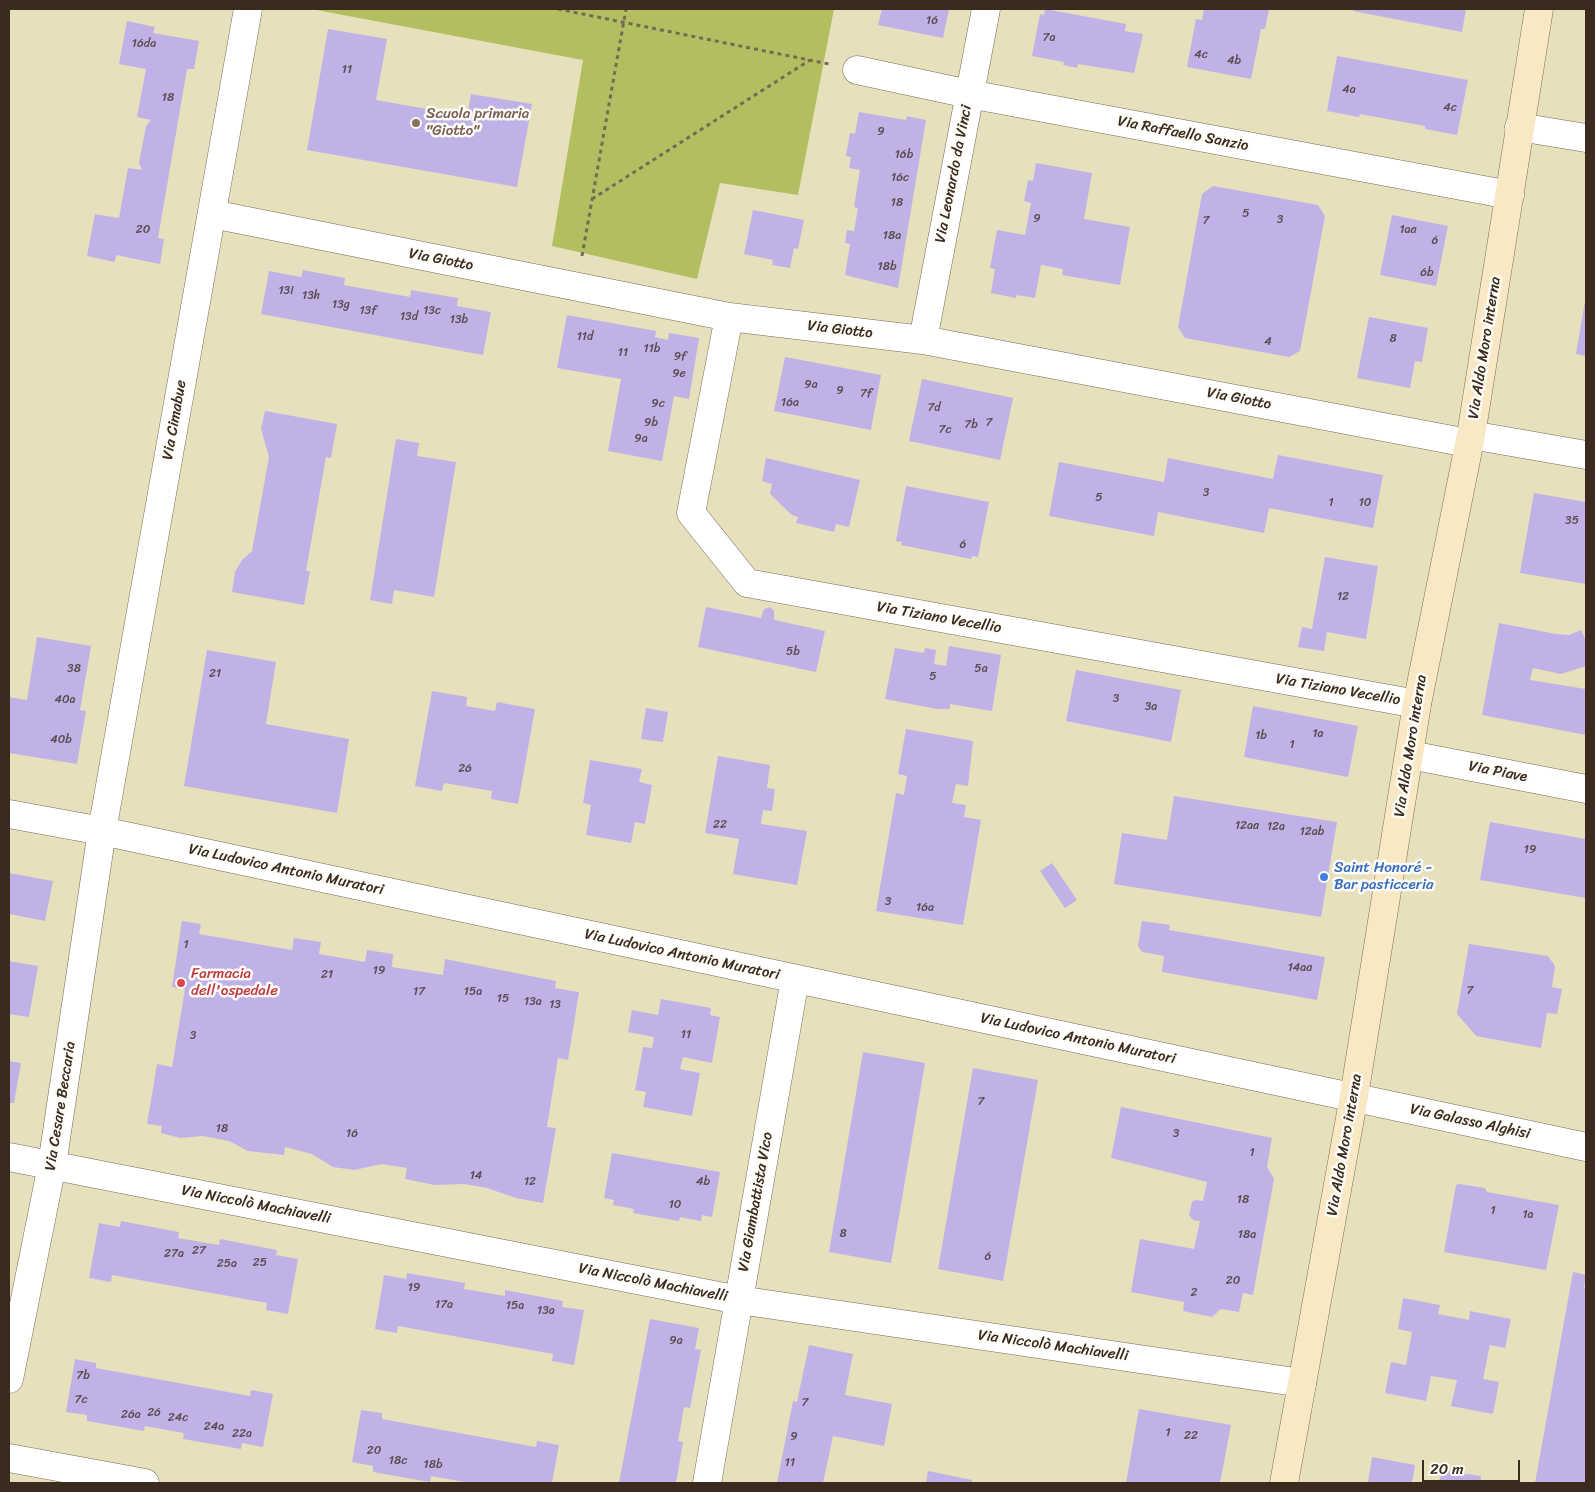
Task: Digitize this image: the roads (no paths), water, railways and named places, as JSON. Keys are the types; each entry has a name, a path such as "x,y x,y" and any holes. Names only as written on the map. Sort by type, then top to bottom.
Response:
{"street":[{"name":"Via Cimabue","path":"102,831 248,9"},
{"name":"Via Leonardo da Vinci","path":"923,340 986,9"},
{"name":"Via Aldo Moro interna","path":"1284,1483 1354,1096 1417,704 1470,439 1539,9"},
{"name":"Via Raffaello Sanzio","path":"857,70 969,94 1510,195"},
{"path":"1519,127 1586,138"},
{"name":"Via Giotto","path":"212,214 729,316 923,340 1470,439 1586,455"},
{"name":"Via Tiziano Vecellio","path":"729,316 691,513 747,583 1417,704"},
{"name":"Via Piave","path":"1410,755 1586,788"},
{"name":"Via Ludovico Antonio Muratori","path":"9,814 102,831 795,980 1354,1096"},
{"name":"Via Cesare Beccaria","path":"9,1379 52,1165 102,831"},
{"name":"Via Giambattista Vico","path":"707,1483 795,980"},
{"name":"Via Galasso Alghisi","path":"1354,1096 1586,1147"},
{"name":"Via Niccolò Machiavelli","path":"9,1157 739,1300 1302,1383"},
{"path":"9,1458 145,1483"}],"place":[{"name":"Scuola primaria \"Giotto\"","path":"416,123"},
{"name":"Saint Honoré - Bar pasticceria","path":"1324,877"},
{"name":"Farmacia dell'ospedale","path":"181,983"}]}
